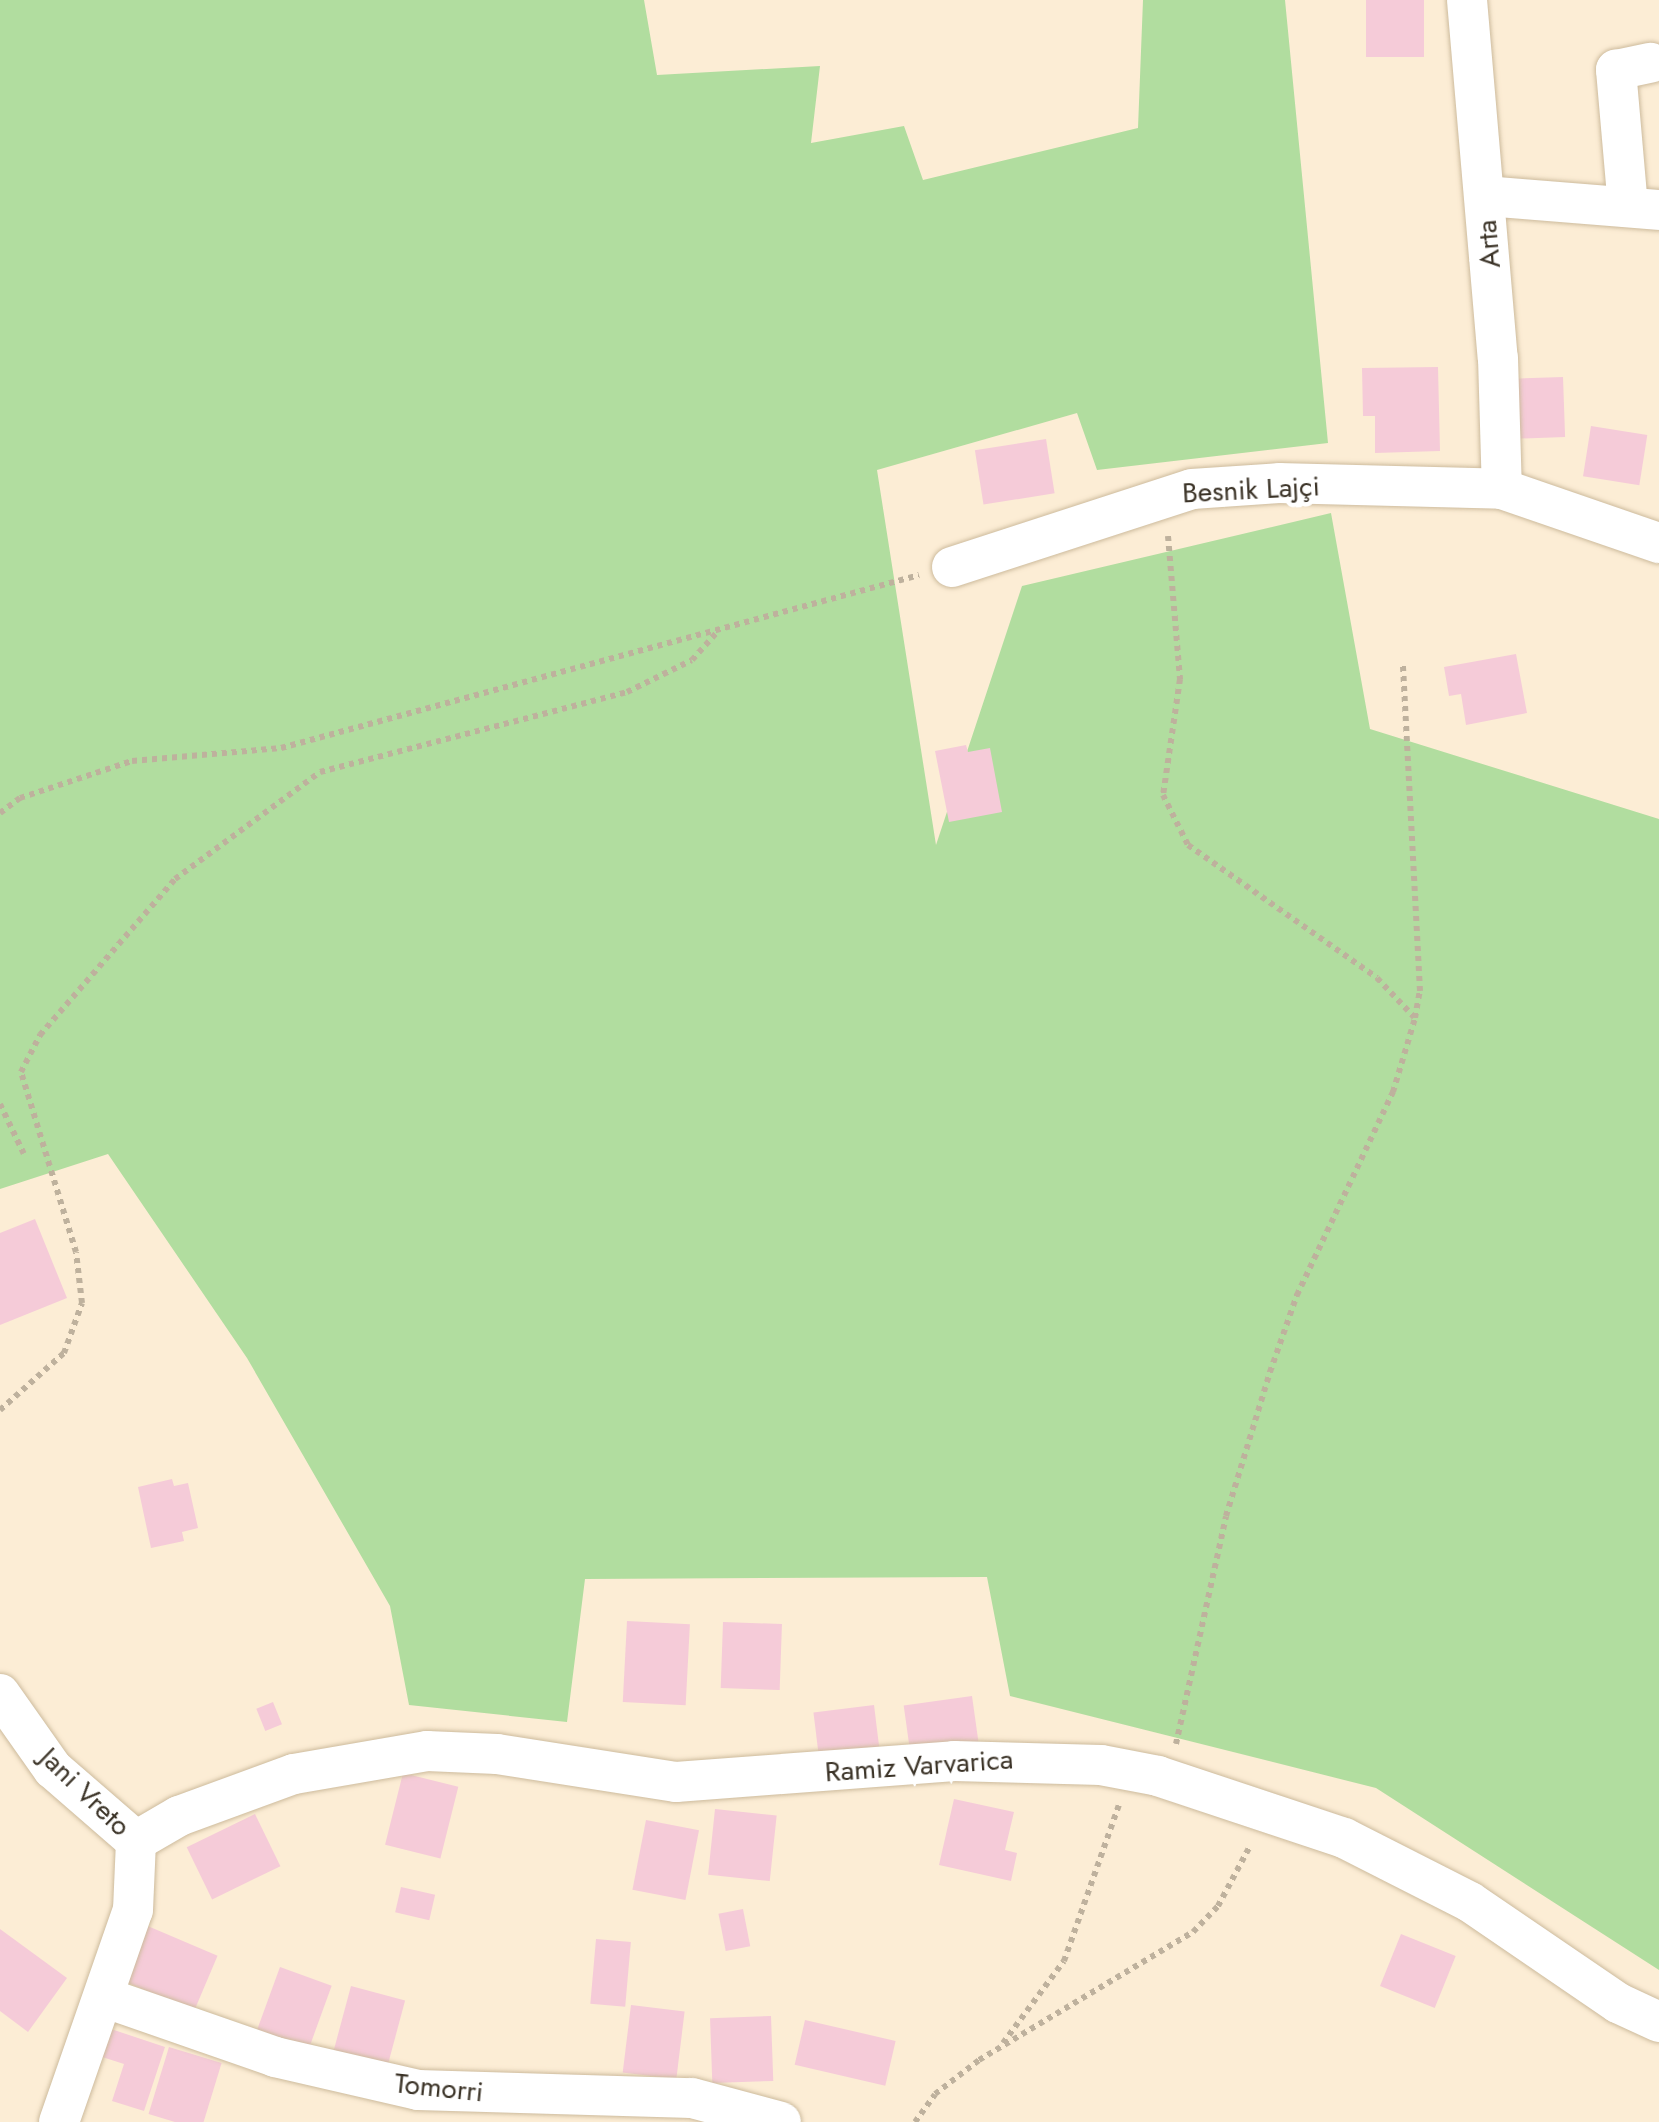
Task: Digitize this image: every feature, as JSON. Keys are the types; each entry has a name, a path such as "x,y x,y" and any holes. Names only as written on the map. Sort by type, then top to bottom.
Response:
{"street":[{"name":"Arta","path":"1467,0 1485,196 1502,489"},
{"path":"1485,196 1644,208 1616,70 1650,64"},
{"name":"Besnik Lajçi","path":"952,567 1164,496 1280,482 1502,489 1659,544"},
{"name":"Jani Vreto","path":"0,1694 53,1769 136,1842"},
{"name":"Ramiz Varvarica","path":"136,1842 179,1816 294,1774 427,1751 497,1754 676,1782 1028,1759 1132,1771 1171,1780 1344,1838 1470,1902 1618,2003 1659,2022"},
{"path":"59,2122 106,1998 133,1910 136,1842"},
{"name":"Tomorri","path":"106,1998 275,2056 418,2090 692,2098 781,2122"}],"path":[{"path":"1164,496 1180,680 1162,794 1203,859 1362,966 1415,1018"},
{"path":"0,813 38,792 132,760 281,748 952,567"},
{"path":"0,1410 64,1353 82,1303 76,1252 23,1095 22,1072 40,1036 175,879 320,772 627,692 692,660 719,630"},
{"path":"1171,1780 1226,1516 1270,1372 1297,1294 1392,1092 1415,1018 1420,974 1404,662"},
{"path":"0,1104 24,1154"},
{"path":"999,2048 1064,1961 1132,1771"},
{"path":"915,2122 934,2094 999,2048 1159,1958 1193,1932 1218,1906 1266,1814"}],"green space":[{"path":"0,0 644,0 657,75 820,66 811,143 904,126 923,180 1138,128 1143,0 1285,0 1328,443 1097,470 1077,413 877,470 936,845 1022,586 1331,513 1370,729 1659,819 1659,1970 1376,1788 1010,1696 987,1577 585,1579 567,1722 409,1705 390,1606 247,1358 108,1154 0,1189"}],"building":[{"path":"1366,0 1424,0 1424,57 1366,57"},
{"path":"1438,367 1440,451 1375,453 1375,416 1363,416 1362,368"},
{"path":"1563,377 1565,437 1516,439 1514,379"},
{"path":"1591,426 1647,435 1639,485 1583,476"},
{"path":"1046,439 1055,493 983,505 975,450"},
{"path":"1516,654 1527,713 1466,725 1461,694 1449,696 1444,667"},
{"path":"966,745 968,752 990,748 1002,812 949,822 935,751"},
{"path":"35,1219 67,1298 0,1325 0,1233"},
{"path":"172,1479 174,1486 188,1483 198,1528 182,1532 184,1541 151,1548 138,1487"},
{"path":"627,1621 690,1624 686,1705 623,1702"},
{"path":"723,1622 782,1624 780,1690 721,1688"},
{"path":"972,1696 979,1747 911,1756 904,1706"},
{"path":"273,1702 282,1724 265,1731 256,1709"},
{"path":"874,1705 880,1757 820,1764 813,1712"},
{"path":"403,1773 458,1787 440,1859 385,1845"},
{"path":"954,1799 1014,1812 1005,1850 1017,1853 1011,1881 939,1865"},
{"path":"715,1809 777,1815 770,1881 708,1875"},
{"path":"255,1814 280,1866 212,1899 187,1847"},
{"path":"646,1820 699,1830 685,1900 632,1890"},
{"path":"401,1887 435,1895 429,1920 395,1912"},
{"path":"743,1909 750,1946 726,1951 718,1914"},
{"path":"143,1924 218,1956 194,2011 120,1979"},
{"path":"0,1929 67,1978 28,2032 0,2011"},
{"path":"1401,1934 1456,1956 1435,2008 1380,1986"},
{"path":"596,1939 631,1942 625,2007 590,2004"},
{"path":"280,1967 332,1986 308,2051 256,2032"},
{"path":"351,1986 405,2000 387,2068 333,2054"},
{"path":"631,2005 685,2012 676,2079 623,2072"},
{"path":"771,2016 773,2081 712,2083 710,2018"},
{"path":"805,2020 896,2041 885,2086 795,2065"},
{"path":"105,2027 165,2047 144,2111 112,2101 124,2064 96,2055"},
{"path":"169,2047 222,2063 204,2122 175,2122 149,2114"}]}
